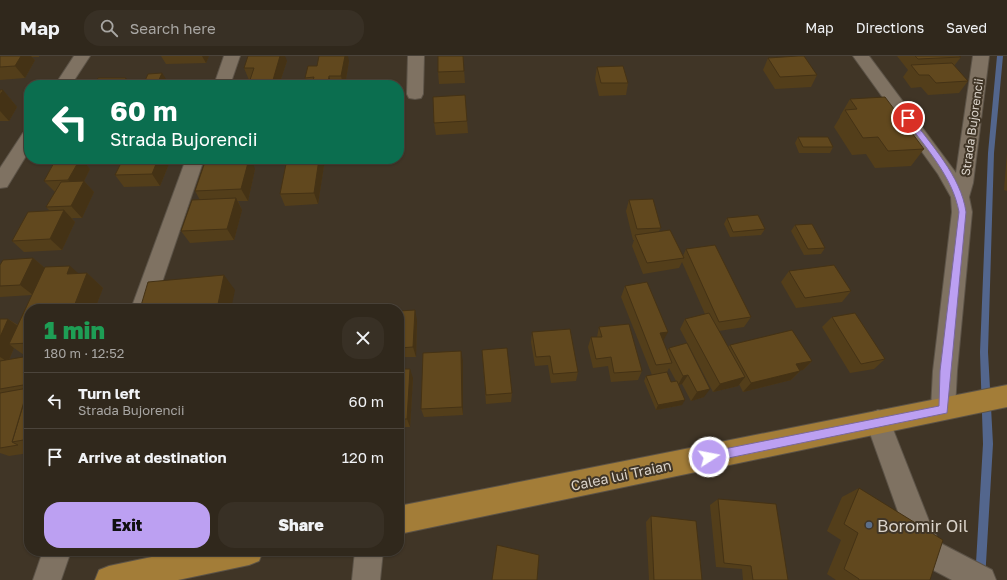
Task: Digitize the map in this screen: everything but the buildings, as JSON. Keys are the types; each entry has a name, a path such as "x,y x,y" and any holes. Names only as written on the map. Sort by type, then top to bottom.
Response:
{"highway":[{"name":"Calea lui Traian","path":"404,519 1007,396"},
{"path":"109,580 225,556"}],"street":[{"path":"66,80 82,56"},
{"path":"224,80 232,56"},
{"path":"415,94 416,56"},
{"name":"Strada Bujorencii","path":"861,56 935,154 960,197 962,212 945,371 953,407"},
{"name":"Strada Bujorencii","path":"960,197 964,183 981,56"},
{"path":"0,182 24,145"},
{"path":"144,304 193,164"},
{"path":"878,422 920,534 930,553 982,580"},
{"path":"47,580 55,556"},
{"path":"366,580 368,556"}],"waterway":[{"path":"980,580 988,444 984,352 991,153 1000,56"}],"place":[{"name":"Boromir Oil","path":"869,525"}],"route":[{"path":"709,457 943,409 945,371 952,318 962,212 960,197 946,171 908,118"}]}
